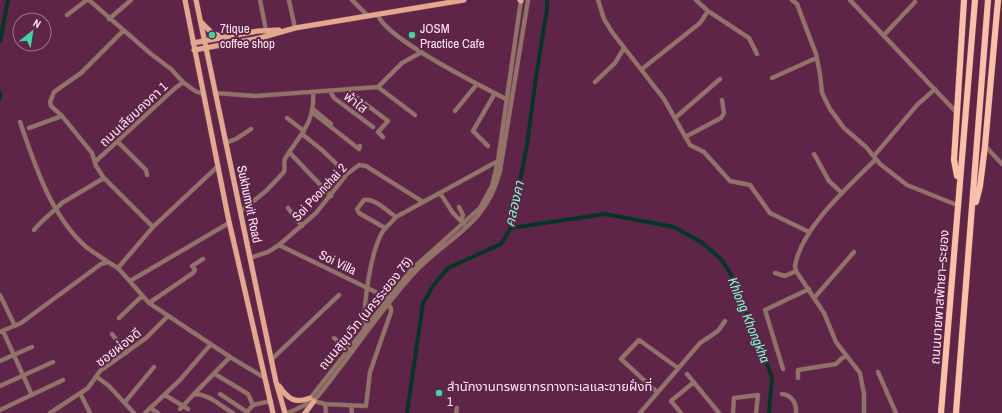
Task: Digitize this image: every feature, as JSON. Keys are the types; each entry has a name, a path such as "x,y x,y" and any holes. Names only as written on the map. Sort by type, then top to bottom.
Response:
{"highway":[{"name":"ถนนบายพาสพัทยา–ระยอง","path":"959,183 954,160 964,0"},
{"name":"ถนนบายพาสพัทยา–ระยอง","path":"940,413 974,0"},
{"name":"ถนนบายพาสพัทยา–ระยอง","path":"956,413 988,0"},
{"name":"ถนนบายพาสพัทยา–ระยอง","path":"972,213 980,186 985,146 998,0"}],"main road":[{"name":"Sukhumvit Road","path":"186,0 194,50 217,167 274,413"},
{"name":"Sukhumvit Road","path":"196,0 276,382 286,413"},
{"path":"194,50 260,38 295,28 464,0"},
{"path":"200,22 213,34 231,36"},
{"path":"193,43 266,30 288,30"},
{"path":"276,382 284,394 293,400 302,401 312,399"},
{"path":"305,413 312,399"}],"street":[{"path":"67,16 88,0 123,31 168,66 183,82 195,91 203,94"},
{"path":"110,19 131,0"},
{"path":"260,0 266,30"},
{"path":"289,0 295,28"},
{"path":"352,0 368,16"},
{"name":"ถนนสุขุมวิท (นครระยอง 75)","path":"286,413 299,409 312,399 364,328 423,258 480,208 488,196 498,161 521,0"},
{"name":"ถนนสุขุมวิท (นครระยอง 75)","path":"301,413 387,301 414,274 474,221 491,199 500,171 528,0"},
{"path":"598,0 604,19 624,48 642,69 664,99 685,137 693,147 704,152 730,182 750,186 770,213 809,232"},
{"path":"696,0 708,11 749,38 757,54"},
{"path":"792,0 797,4 806,25 820,74 822,93 830,109 844,128 907,184 957,205"},
{"path":"850,0 958,114"},
{"path":"884,35 915,2"},
{"path":"642,69 700,23 708,11"},
{"path":"378,15 386,27 420,53 506,99"},
{"path":"123,31 79,74 54,92 50,98 51,106 62,116 92,153 96,161 96,166 104,178 153,227"},
{"path":"595,82 615,63 624,48"},
{"path":"215,94 255,96 378,87 402,63 420,53"},
{"path":"772,78 816,58"},
{"path":"675,118 720,79"},
{"name":"ถนนเลียบคงคา 1","path":"96,161 183,82"},
{"path":"455,111 477,84"},
{"path":"378,87 415,115"},
{"path":"864,413 864,394 860,373 836,342 824,313 809,288 796,271 796,262 809,232 875,157 917,105 935,89"},
{"path":"347,90 388,121 378,132 383,137"},
{"name":"พ้าใส","path":"330,91 334,98 373,127"},
{"path":"241,211 266,191 284,172 284,160 303,132 313,111 313,92"},
{"path":"488,146 473,131 495,93"},
{"path":"685,137 721,118 724,114 722,100"},
{"path":"313,111 359,149 360,146 332,126"},
{"path":"29,128 62,116"},
{"path":"287,118 347,174"},
{"path":"20,122 37,171 57,210 80,241 118,268 149,304 265,378"},
{"path":"225,142 236,139 252,129"},
{"path":"118,142 146,170 147,175"},
{"path":"985,146 1002,164"},
{"path":"289,152 331,196"},
{"path":"814,154 829,181 842,193"},
{"path":"364,328 367,288 377,248 386,228 396,217 498,161"},
{"name":"Soi Poonchai 2","path":"250,258 268,252 302,226 331,196 347,174 358,165 364,165 423,202"},
{"path":"118,268 153,227 217,167"},
{"path":"34,230 43,219 57,210 62,203 104,178"},
{"path":"440,193 453,213 463,222"},
{"path":"386,228 359,212 357,209 364,200 376,203 396,217"},
{"path":"459,207 463,215 463,222"},
{"path":"288,208 302,226"},
{"path":"130,281 229,223"},
{"name":"Soi Villa","path":"279,245 367,288 387,301"},
{"path":"815,298 854,252"},
{"path":"149,304 192,273 194,270 192,266 203,259"},
{"path":"32,396 1,332 15,326 101,264 108,262"},
{"path":"775,273 785,276 796,271"},
{"path":"783,369 765,310 809,288"},
{"path":"272,359 339,294"},
{"path":"0,295 15,326"},
{"path":"119,318 142,296"},
{"path":"312,399 326,404 366,406 370,372 391,312 387,301"},
{"name":"ซอยผ่องดี","path":"50,413 91,385 100,372 146,338 168,316"},
{"path":"640,413 700,343 718,331 725,321"},
{"path":"112,334 126,353"},
{"path":"334,338 348,349"},
{"path":"658,392 621,359 638,340 678,368"},
{"path":"145,413 165,395 212,344"},
{"path":"0,362 32,347"},
{"path":"798,378 798,370 836,364 842,358 847,356"},
{"path":"181,407 230,357"},
{"path":"0,386 53,362"},
{"path":"125,402 154,367"},
{"path":"878,372 896,413"},
{"path":"215,374 248,394 253,406"},
{"path":"687,374 719,413"},
{"path":"97,377 109,386 134,413"},
{"path":"0,410 63,380"},
{"path":"681,413 671,401 694,382"},
{"path":"80,393 90,413"},
{"path":"194,394 209,397 233,413"},
{"path":"220,394 247,412 253,406 271,401"},
{"path":"782,394 789,395 793,400 796,406 796,413"},
{"path":"165,395 181,407 188,409"},
{"path":"733,413 734,398 758,395 756,413"},
{"path":"326,404 326,413"},
{"path":"351,405 352,413"},
{"path":"150,408 158,413"},
{"path":"456,413 457,408"},
{"path":"644,408 647,413"}],"waterway":[{"path":"0,41 8,0"},
{"name":"คลองคา","path":"407,413 423,303 433,286 448,268 501,244 511,228 527,145 547,9 547,0"},
{"path":"0,93 0,98"},
{"name":"Khlong Khongkha","path":"511,228 605,214 674,227 701,242 721,259 735,281 772,377 769,413"}],"place":[{"name":"7tique coffee shop","path":"212,35"},
{"name":"JOSM Practice Cafe","path":"412,35"},
{"name":"สำนักงานทรพยากรทางทะเลและชายฝั่งที่ 1","path":"439,393"}]}
